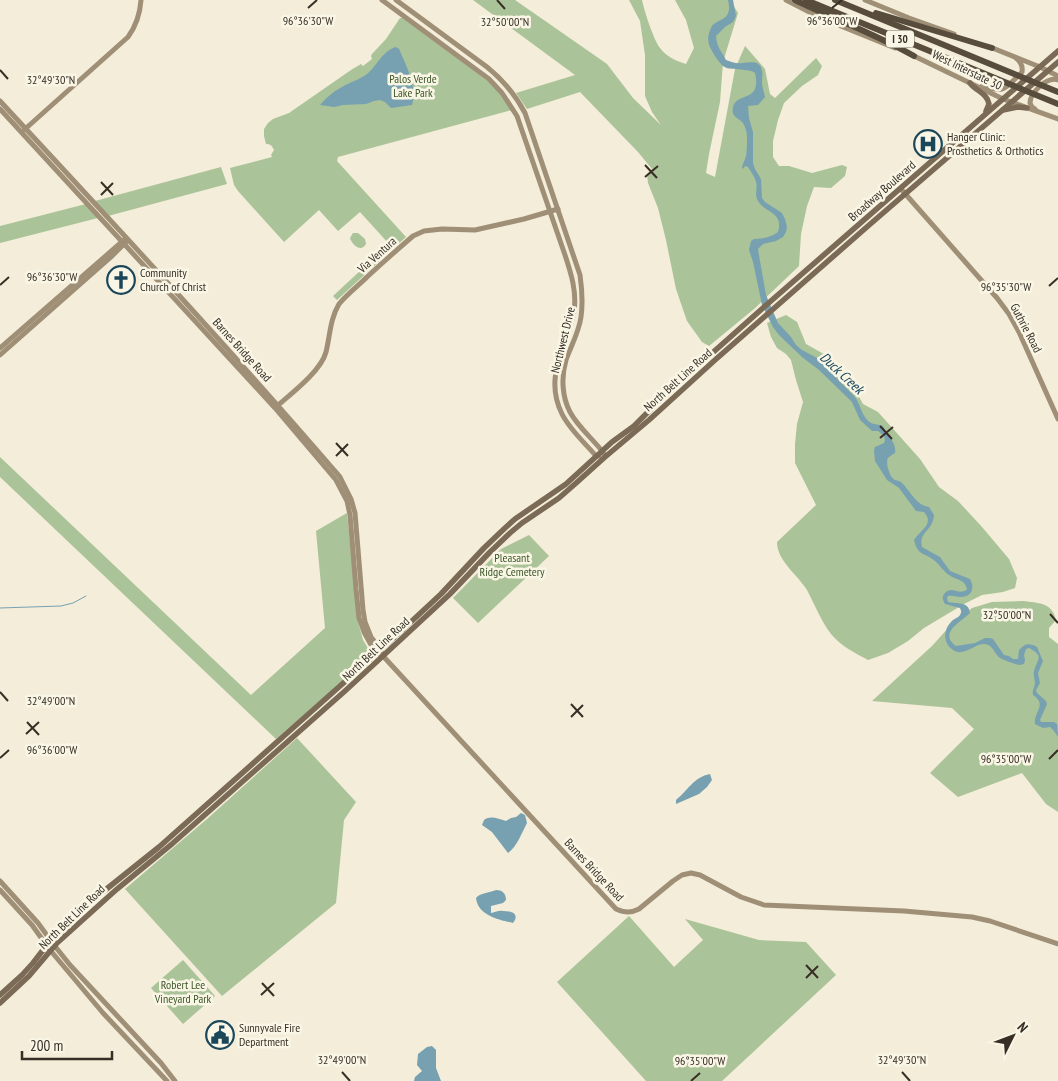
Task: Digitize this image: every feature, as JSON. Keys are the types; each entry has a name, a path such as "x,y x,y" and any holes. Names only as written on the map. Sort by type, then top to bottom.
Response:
{"highway":[{"path":"795,0 914,56"},
{"name":"I 30","path":"806,0 1058,104"},
{"name":"I 30","path":"835,0 1058,92"},
{"path":"843,3 992,48"}],"main road":[{"path":"24,130 128,37 137,19 141,0"},
{"name":"Northwest Drive","path":"382,0 481,72 500,90 517,116 572,277 574,310 558,361 556,394 566,421 596,456"},
{"name":"Northwest Drive","path":"396,0 487,67 506,84 525,113 580,275 582,294 581,316 565,364 563,380 565,399 575,420 603,454"},
{"name":"West Interstate 30","path":"786,0 821,18 914,56 1003,99 1058,119"},
{"name":"West Interstate 30","path":"865,0 1040,66 1058,76"},
{"name":"Broadway Boulevard","path":"764,307 903,191 982,117 1058,51"},
{"path":"982,117 989,107 989,101 986,96 973,88 970,83 974,82 996,90 1006,88 1022,72 1020,62 1010,55"},
{"name":"Broadway Boulevard","path":"903,191 966,142 1058,62"},
{"path":"1048,116 1032,107 1030,97 1048,80 1054,78 1058,80"},
{"name":"Barnes Bridge Road","path":"0,101 59,169 277,407 336,480 347,501 353,523 359,618 367,639 616,909 626,913 633,912 673,881 682,875 691,873 700,875 741,897 764,905 904,911 972,917 990,921 1058,944"},
{"path":"1001,111 1010,108 1027,108"},
{"name":"Barnes Bridge Road","path":"0,109 24,130"},
{"path":"961,136 966,142"},
{"name":"Guthrie Road","path":"903,191 1009,314 1058,419"},
{"name":"Via Ventura","path":"277,407 314,373 320,365 326,354 334,314 340,304 350,292 413,236 424,231 442,229 475,230 558,209"},
{"name":"Broadway Boulevard","path":"768,314 866,223"},
{"path":"0,348 125,241"},
{"path":"0,355 125,241"},
{"name":"North Belt Line Road","path":"0,995 22,975 91,902 171,841 252,764 436,604 510,533 559,498 603,454 697,371 764,307"},
{"name":"North Belt Line Road","path":"697,371 768,314"},
{"name":"North Belt Line Road","path":"436,604 484,548 515,519 566,484 596,456 603,454"},
{"path":"505,528 510,533"},
{"name":"North Belt Line Road","path":"0,1003 29,976 50,945 257,769 380,653"},
{"path":"252,764 257,769"},
{"path":"0,881 27,916"},
{"path":"0,890 27,916 38,923 50,945 91,999 166,1081"},
{"path":"91,902 96,907"},
{"path":"50,945 166,1068 175,1081"},
{"path":"91,999 96,993"},
{"path":"121,1031 126,1026"}],"green space":[{"path":"473,0 515,0 607,64 633,98 661,125 652,112 645,96 645,55 640,21 629,0 642,0 652,32 660,48 672,58 686,64 694,48 686,20 675,0 730,0 738,13 723,62 720,102 706,173 715,177 735,69 745,46 765,69 770,94 775,98 816,58 822,66 818,75 802,86 784,103 773,141 773,157 779,166 789,166 812,173 842,165 847,167 845,176 831,188 814,187 807,206 801,234 799,266 754,309 709,346 702,342 687,321 676,289 658,208 648,183 647,174 652,169 580,92 527,109 516,93 575,75"},
{"name":"Palos Verde Lake Park","path":"400,18 404,18 493,85 512,110 338,157 337,161 406,237 337,300 333,296 389,244 360,212 338,231 319,210 284,242 238,191 234,185 230,168 272,157 271,155 274,150 269,144 266,144 264,136 264,129 268,123 289,113 351,70 361,64 363,66 372,59 372,54 386,39"},
{"path":"221,167 227,184 108,216 95,201"},
{"path":"86,204 98,218 0,243 0,226"},
{"path":"353,233 358,233 365,239 366,244 364,247 359,248 353,243 350,238"},
{"path":"786,315 797,322 806,344 822,353 836,366 856,391 863,404 878,412 920,459 939,487 958,501 1009,559 1017,578 1015,588 982,595 924,628 908,641 888,653 868,660 844,646 831,634 807,590 784,562 777,542 816,505 795,463 797,424 803,402 791,360 777,348 767,323"},
{"path":"0,457 251,695 325,628 316,531 347,513 358,622 363,640 372,655 276,739 0,477"},
{"name":"Pleasant Ridge Cemetery","path":"529,535 549,556 478,623 453,598 501,549"},
{"path":"1023,601 1044,604 1054,614 1056,620 1049,628 1049,637 1058,644 1058,812 1046,804 1022,773 958,797 930,773 974,729 952,708 872,701 932,646 950,626 972,608 992,602"},
{"path":"297,738 356,802 344,820 336,903 222,996 125,889"},
{"path":"629,916 674,967 703,940 685,919 759,940 806,942 836,975 722,1081 646,1081 557,982"},
{"name":"Robert Lee Vineyard Park","path":"183,960 215,996 183,1024 151,988"}],"water":[{"path":"728,0 733,0 736,16 733,22 716,36 717,43 726,60 734,63 756,63 761,67 765,97 758,105 748,106 753,132 753,163 761,179 762,198 782,213 787,227 783,237 763,244 758,249 766,295 778,323 796,345 817,358 855,397 868,421 883,426 895,449 895,453 887,460 891,476 895,480 902,482 917,501 929,507 934,515 931,525 922,538 922,547 940,557 950,571 970,579 972,591 968,595 965,597 948,596 947,598 948,602 967,606 970,613 950,632 949,637 951,641 956,646 990,638 993,639 1004,655 1013,659 1018,659 1019,650 1025,645 1030,644 1037,647 1043,661 1038,673 1040,683 1036,690 1047,704 1040,720 1041,722 1054,722 1057,724 1058,737 1050,727 1043,728 1035,724 1040,705 1033,695 1035,684 1034,671 1039,658 1037,653 1029,648 1026,649 1024,664 1019,665 1000,658 986,644 957,652 947,644 945,633 948,625 960,615 961,611 960,608 945,604 943,596 950,590 965,591 967,589 966,586 962,581 947,574 935,561 922,554 918,549 914,540 925,527 928,520 924,512 916,511 899,488 887,480 875,461 875,447 884,443 884,436 878,431 872,431 860,420 852,402 779,335 762,305 749,250 751,241 776,234 779,225 773,213 758,201 756,182 752,173 748,167 745,166 743,169 742,167 746,157 747,133 743,123 733,113 735,102 748,96 755,89 755,73 725,67 715,56 709,44 708,38 712,26 728,14"},
{"path":"396,47 399,49 405,62 412,84 412,105 391,108 380,100 366,104 334,107 320,105 327,97 345,85 371,71 383,55"},
{"path":"710,774 712,780 707,787 699,794 676,804 676,800 695,781"},
{"path":"521,813 525,815 527,823 517,843 508,853 492,832 482,825 484,820 489,818 506,821"},
{"path":"496,890 503,892 506,900 503,903 491,906 491,913 501,911 512,912 516,917 513,923 490,916 478,904 476,898 478,896"},
{"path":"432,1046 436,1050 436,1068 441,1081 414,1081 415,1077 422,1071 417,1065 418,1054 427,1047"}],"waterway":[{"path":"0,608 61,606 73,603 86,596"}],"place":[{"name":"Hanger Clinic: Prosthetics & Orthotics","path":"928,144"},
{"name":"Community Church of Christ","path":"121,280"},
{"name":"Sunnyvale Fire Department","path":"220,1035"}],"water label":[{"name":"Duck Creek","path":"842,373"}]}
